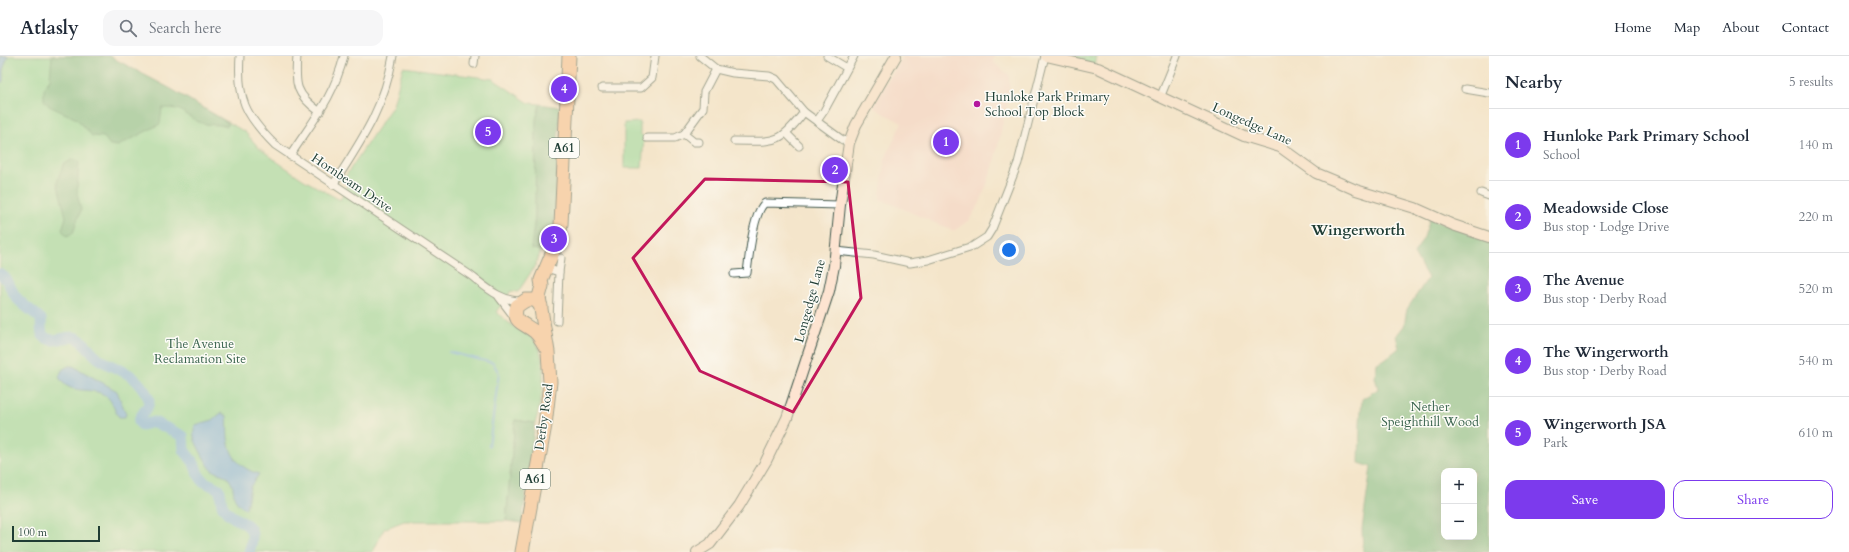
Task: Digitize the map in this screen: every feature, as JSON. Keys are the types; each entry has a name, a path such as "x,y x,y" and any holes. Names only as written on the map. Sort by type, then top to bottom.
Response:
{"highway":[{"name":"Derby Road","path":"522,552 548,406 550,382 548,352 539,297 544,274 558,240 561,225 569,56"},
{"name":"Derby Road","path":"522,301 534,284 544,274"},
{"path":"535,300 542,310 538,324 521,323 515,311 522,301 535,300"},
{"name":"Derby Road","path":"521,323 538,335 548,352"}],"street":[{"name":"Hornbeam Drive","path":"240,56 238,75 242,100 256,127 275,145 290,156 470,275 498,296 521,323"},
{"path":"297,56 296,76 298,88 302,97 320,112"},
{"path":"290,156 329,99 338,77 344,56"},
{"path":"333,185 374,118 390,74 393,56"},
{"path":"602,88 641,88 652,78 655,56"},
{"path":"700,56 716,69 733,73 769,76 776,79 804,112 841,139 849,143"},
{"path":"828,56 847,68"},
{"path":"817,121 854,56"},
{"path":"836,251 840,205 849,143 856,125 896,56"},
{"name":"Longedge Lane","path":"697,552 710,544 738,506 766,461 787,418 829,291 836,251 874,255 910,264 958,252 973,246 987,237 992,229 1018,163 1046,56 1098,68 1244,136 1280,147 1316,173 1351,188 1416,208 1453,226 1489,237"},
{"path":"1160,98 1176,56"},
{"path":"647,138 675,138 684,134 703,108 704,92 716,69"},
{"path":"1464,89 1489,93"},
{"path":"734,141 770,141 779,139 786,134 804,112"},
{"path":"684,134 694,142 699,142"},
{"path":"786,134 799,146"},
{"path":"1481,193 1489,196"},
{"path":"734,274 747,273 757,216 762,206 766,203 840,205"},
{"path":"556,321 561,258"},
{"path":"544,274 559,272"},
{"name":"Hornbeam Drive","path":"498,296 513,301 522,301"}],"highlighted area":[{"path":"705,179 848,182 861,298 793,412 700,371 633,258"}],"shaded area":[{"path":"904,56 994,56 993,62 1009,75 1009,95 993,167 980,203 969,220 954,231 880,199 884,161 902,123 874,108 880,92"}],"green space":[{"name":"The Avenue Reclamation Site","path":"0,56 109,56 171,89 245,132 259,148 279,163 304,180 340,200 348,184 345,177 393,105 403,67 493,79 529,103 540,104 536,120 535,217 531,249 541,250 535,266 518,292 511,291 496,312 517,329 531,337 537,345 543,366 542,391 535,423 515,420 506,521 404,521 384,529 373,552 0,552"},
{"path":"52,56 109,56 171,89 228,123 227,126 202,123 178,109 162,108 160,124 118,146 110,145 104,137 92,136 77,119 49,106 44,100 44,89 50,79"},
{"path":"1067,56 1096,56 1094,65"},
{"path":"540,104 560,107 554,227 544,250 531,249 535,217 536,120"},
{"path":"640,122 640,135 644,136 642,168 624,168 624,123"},
{"path":"73,159 79,161 77,193 81,210 73,233 67,236 62,230 66,217 57,182 63,165"},
{"name":"Nether Speighthill Wood","path":"1430,218 1489,242 1489,552 1363,552 1362,529 1371,467 1359,463 1362,399 1378,389 1375,377 1377,363 1385,359 1399,348 1396,336 1404,326 1407,309 1428,278 1414,254 1424,237"},
{"path":"515,420 535,423 522,523 506,521"}],"water":[{"path":"0,56 8,56 3,70 3,82 0,82"},
{"path":"68,366 73,366 117,391 126,414 125,417 119,417 106,396 94,391 74,389 63,383 59,377 62,370"},
{"path":"221,413 227,416 229,445 234,457 242,466 259,474 250,487 246,509 240,506 235,499 231,482 228,478 210,468 194,437 195,425 213,420"}],"waterway":[{"path":"0,274 7,281 18,300 41,319 42,334 46,338 50,340 58,340 69,337 77,338 103,362 127,374 139,383 149,401 149,404 139,419 139,422 142,425 154,422 183,436 184,450 194,463 198,474 203,481 219,489 223,507 234,518 249,527 252,533 252,541 249,552"},
{"path":"449,352 493,363 499,373 489,446"}],"place":[{"name":"The Wingerworth","path":"564,89"},
{"name":"Hunloke Park Primary School Top Block","path":"977,104"},
{"name":"Wingerworth JSA","path":"488,132"},
{"name":"Hunloke Park Primary School","path":"946,142"},
{"name":"Meadowside Close","path":"835,170"},
{"name":"The Avenue","path":"554,239"}],"district":[{"name":"Wingerworth","path":"1358,230"}]}
